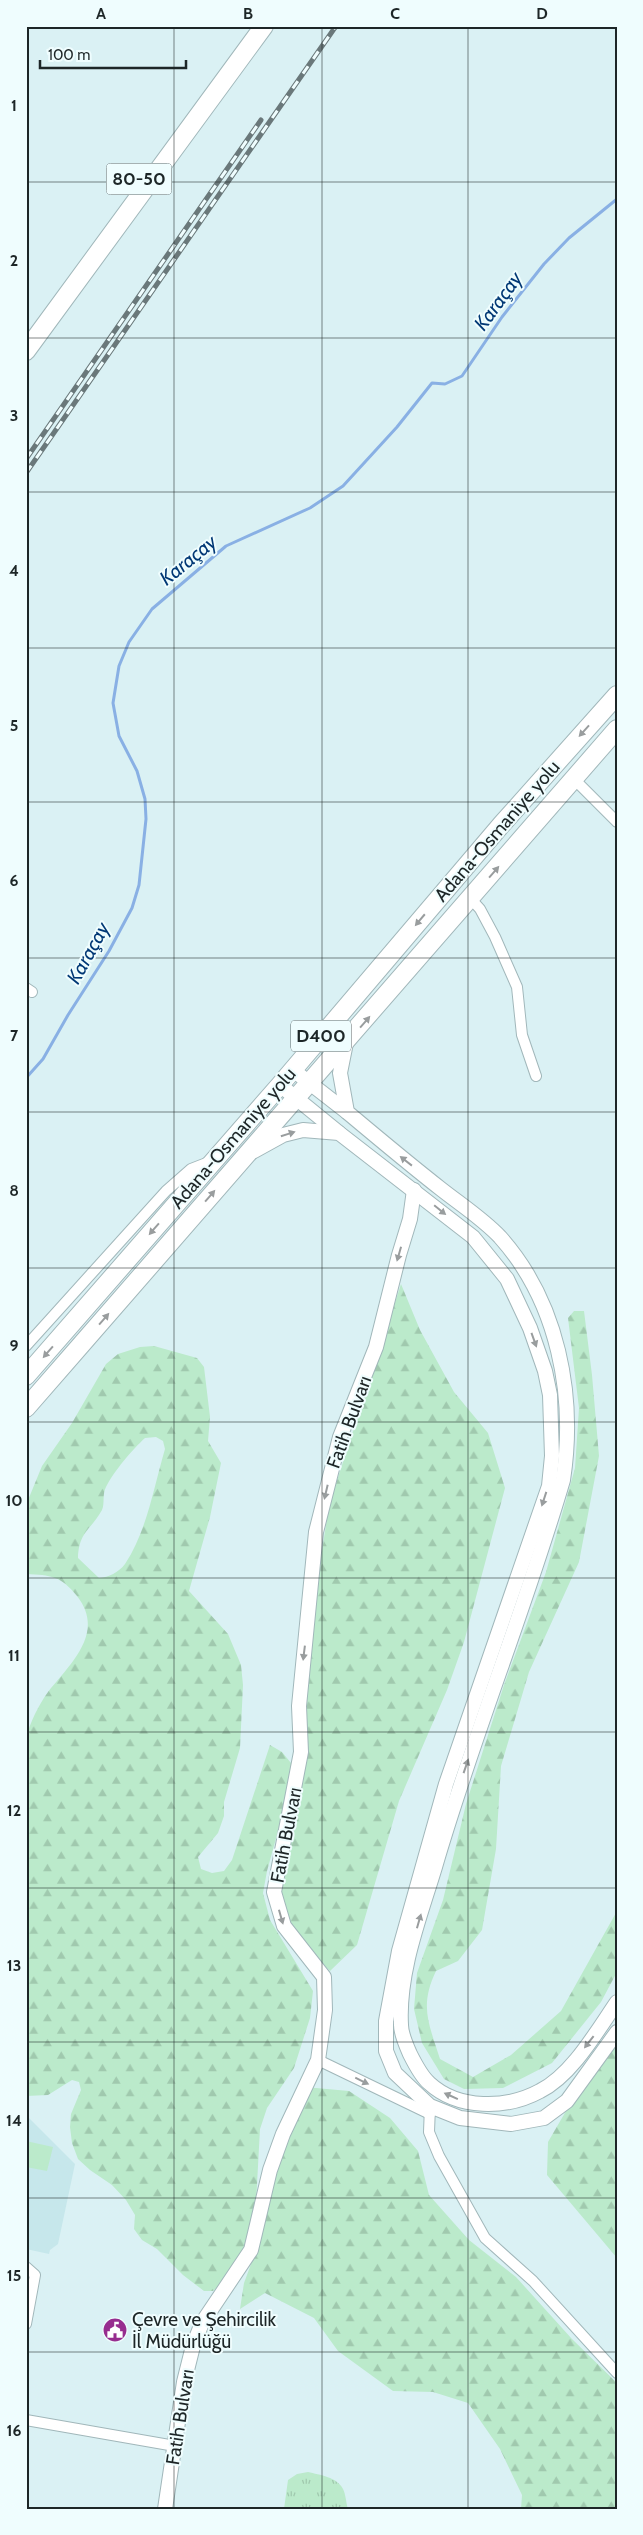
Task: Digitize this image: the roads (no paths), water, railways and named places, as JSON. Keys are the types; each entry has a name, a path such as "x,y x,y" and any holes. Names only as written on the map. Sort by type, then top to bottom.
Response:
{"highway":[{"name":"80-50","path":"26,333 252,26"},
{"path":"26,351 264,26"},
{"name":"Adana-Osmaniye yolu","path":"26,1376 293,1070 501,825 617,695"},
{"name":"Adana-Osmaniye yolu","path":"26,1408 244,1157 311,1084 617,729"}],"street":[{"path":"574,779 617,822"},
{"path":"471,899 480,910 495,937 518,986 522,1035 536,1076"},
{"path":"346,1043 340,1073 347,1112"},
{"path":"293,1070 498,1236 521,1263 538,1294 562,1362 566,1400 566,1460 563,1480 522,1609 448,1821 409,1956 402,1998 400,2027 417,2067 429,2084 451,2097 476,2104 507,2103 541,2091 565,2072 617,2002"},
{"path":"280,1085 473,1237 507,1280 530,1328 545,1371 550,1396 552,1456 549,1486 451,1767 399,1951 386,2021 386,2051 395,2073 430,2110 429,2132 439,2156 485,2238 534,2281 617,2373"},
{"path":"244,1157 283,1135 303,1130 339,1132"},
{"path":"26,1346 166,1191 191,1169 215,1159"},
{"name":"Fatih Bulvarı","path":"165,2509 184,2382 193,2346 202,2322 251,2250 270,2170 283,2134 318,2060 325,2010 324,1977 284,1926 274,1892 301,1752 299,1706 316,1532 340,1437 376,1347 398,1255 410,1219 414,1190"},
{"path":"318,2060 430,2110 460,2118 511,2124 544,2118 567,2101 617,2032"},
{"path":"26,2267 35,2275 26,2324"},
{"path":"26,2420 175,2446"}],"waterway":[{"name":"Karaçay","path":"26,1078 43,1059 68,1015 109,951 132,908 139,885 146,819 145,799 137,771 119,736 113,703 119,666 129,642 152,609 226,546 310,508 343,486 397,427 432,383 445,384 462,376 502,317 544,264 569,238 617,199"}],"railway":[{"path":"26,473 336,26"},
{"path":"26,459 261,120"}],"place":[{"name":"Çevre ve Şehircilik İl Müdürlüğü","path":"115,2330"}]}
